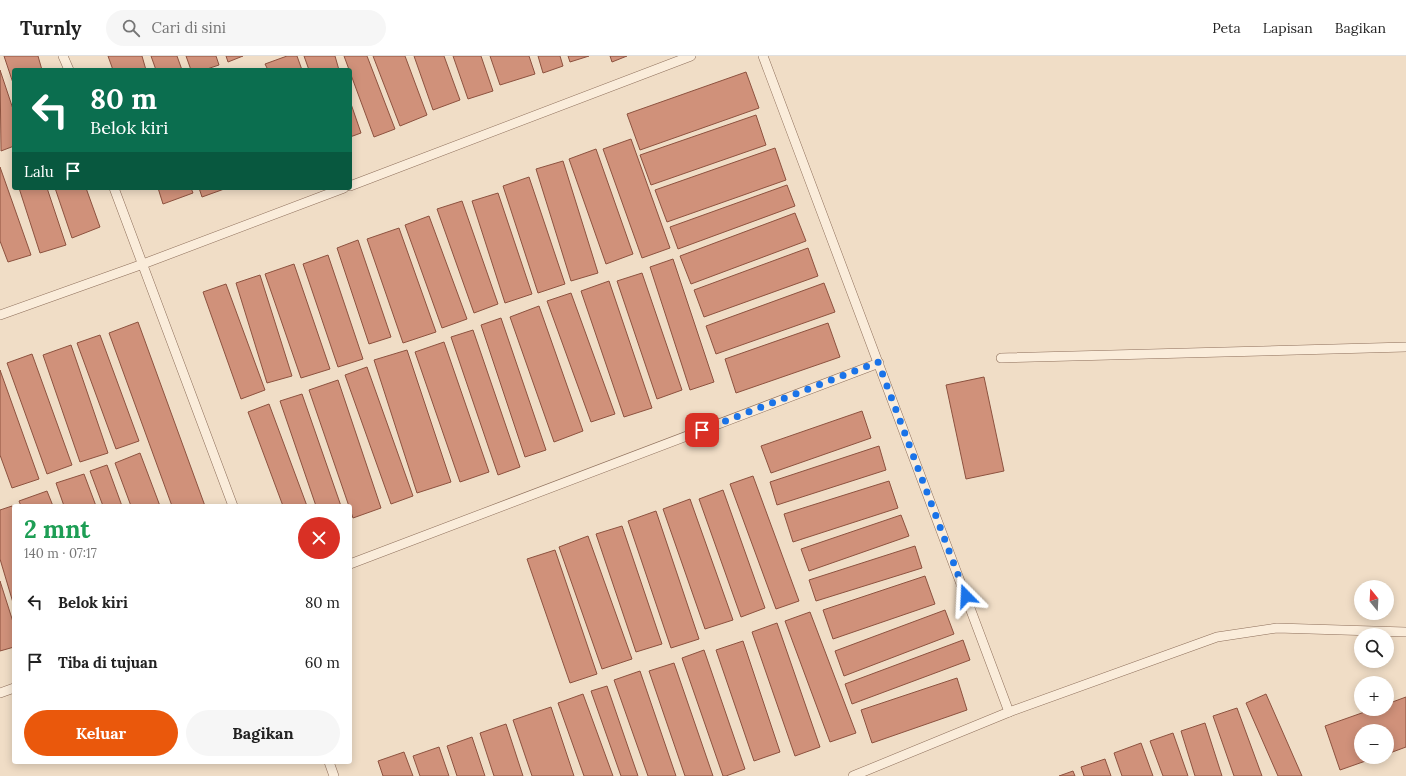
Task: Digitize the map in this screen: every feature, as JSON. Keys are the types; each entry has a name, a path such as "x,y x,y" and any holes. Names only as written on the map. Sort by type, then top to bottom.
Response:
{"lane":[{"path":"63,56 68,68"},
{"path":"352,185 692,56"},
{"path":"763,56 1009,712"},
{"path":"115,190 232,504"},
{"path":"0,315 143,264 339,190"},
{"path":"1001,358 1406,347"},
{"path":"352,563 878,362"},
{"path":"853,776 1009,712 1216,637 1277,628 1406,632"},
{"path":"0,693 12,689"},
{"path":"330,764 334,776"}],"building":[{"path":"4,56 38,56 41,68 12,68 12,80"},
{"path":"108,56 142,56 145,68 112,68"},
{"path":"151,56 177,56 181,68 155,68"},
{"path":"186,56 216,56 219,65 210,68 190,68"},
{"path":"226,56 243,56 228,62"},
{"path":"287,56 297,56 301,68 267,68 265,64"},
{"path":"304,56 335,56 338,68 308,68"},
{"path":"344,56 367,56 395,129 374,137 352,78 352,68 348,68"},
{"path":"373,56 405,56 427,115 400,126"},
{"path":"414,56 444,56 460,100 433,110"},
{"path":"453,56 481,56 493,91 468,99"},
{"path":"490,56 529,56 535,74 500,85"},
{"path":"538,56 560,56 563,66 543,73"},
{"path":"568,56 589,56 570,62"},
{"path":"610,56 627,56 612,62"},
{"path":"0,70 12,106 12,147 1,151"},
{"path":"746,72 759,108 640,150 627,114"},
{"path":"352,107 361,133 352,136"},
{"path":"756,115 766,145 651,185 640,155"},
{"path":"631,139 670,248 642,258 603,149"},
{"path":"775,148 786,180 667,222 655,190"},
{"path":"596,149 633,254 606,264 569,159"},
{"path":"563,161 598,273 571,281 536,169"},
{"path":"0,167 31,255 8,262 0,241"},
{"path":"529,177 565,284 538,293 503,186"},
{"path":"787,185 795,206 678,249 670,227"},
{"path":"20,190 48,190 66,245 40,253"},
{"path":"56,190 87,190 100,227 72,238"},
{"path":"159,190 192,190 193,193 163,204"},
{"path":"200,190 221,190 202,197"},
{"path":"498,193 532,294 505,303 472,201"},
{"path":"462,201 498,304 474,313 437,209"},
{"path":"795,213 806,241 691,284 680,256"},
{"path":"429,216 467,319 442,328 405,225"},
{"path":"399,228 436,332 403,343 367,239"},
{"path":"358,240 391,337 369,344 337,248"},
{"path":"808,248 818,276 704,317 694,290"},
{"path":"328,255 363,359 338,367 303,264"},
{"path":"673,259 714,382 690,390 650,267"},
{"path":"294,264 330,369 301,378 265,274"},
{"path":"642,273 682,390 657,399 617,281"},
{"path":"260,275 292,376 267,383 236,283"},
{"path":"609,281 652,408 624,417 581,291"},
{"path":"824,283 835,312 716,354 706,326"},
{"path":"226,284 265,390 241,399 203,292"},
{"path":"571,293 615,414 591,422 547,301"},
{"path":"539,306 583,431 554,442 510,317"},
{"path":"501,318 546,450 525,457 481,325"},
{"path":"138,322 204,504 171,504 109,333"},
{"path":"828,323 840,357 736,393 725,359"},
{"path":"473,330 520,467 498,475 451,337"},
{"path":"100,335 139,441 116,449 77,343"},
{"path":"444,342 489,472 460,482 415,352"},
{"path":"71,345 108,453 80,462 43,355"},
{"path":"407,350 451,482 417,493 374,360"},
{"path":"32,354 72,465 47,474 7,363"},
{"path":"367,367 413,496 391,504 345,375"},
{"path":"0,370 39,479 12,488 0,455"},
{"path":"984,377 1004,471 966,479 946,385"},
{"path":"338,380 381,508 353,518 352,504 348,504 309,390"},
{"path":"302,394 340,504 315,504 280,401"},
{"path":"269,404 306,504 282,504 248,412"},
{"path":"862,411 871,438 771,473 761,446"},
{"path":"879,446 886,470 777,505 770,482"},
{"path":"140,453 159,504 130,504 115,463"},
{"path":"107,465 121,504 102,504 90,471"},
{"path":"84,474 95,504 63,504 56,483"},
{"path":"753,476 799,601 776,609 730,484"},
{"path":"889,481 898,508 793,542 784,514"},
{"path":"723,490 765,608 741,617 699,499"},
{"path":"47,491 52,504 20,504 19,501"},
{"path":"690,499 733,620 705,629 663,509"},
{"path":"12,506 12,599 0,559 0,510"},
{"path":"656,511 699,639 671,648 628,521"},
{"path":"901,515 909,536 809,571 801,549"},
{"path":"622,526 662,644 636,652 596,534"},
{"path":"588,536 632,659 602,669 559,547"},
{"path":"915,546 922,568 816,601 809,580"},
{"path":"555,550 597,674 570,683 527,559"},
{"path":"925,576 935,604 833,639 823,610"},
{"path":"0,581 12,619 12,648 0,651"},
{"path":"945,610 954,634 844,676 835,651"},
{"path":"810,612 856,733 830,742 785,621"},
{"path":"777,623 820,747 795,756 752,632"},
{"path":"963,640 970,660 852,704 845,684"},
{"path":"743,641 780,752 754,761 716,650"},
{"path":"704,650 745,769 726,776 723,776 682,658"},
{"path":"674,663 713,776 685,776 649,671"},
{"path":"640,671 676,776 648,776 614,680"},
{"path":"957,678 967,710 872,743 861,710"},
{"path":"607,686 638,776 621,776 591,691"},
{"path":"583,694 613,776 584,776 558,703"},
{"path":"1266,694 1302,776 1278,776 1246,703"},
{"path":"1406,697 1406,747 1394,751 1394,724 1354,724 1354,764 1357,764 1340,770 1325,726 1354,716 1394,716 1394,701"},
{"path":"551,707 574,776 532,776 513,720"},
{"path":"1237,708 1262,776 1234,776 1213,716"},
{"path":"1205,723 1222,776 1195,776 1181,731"},
{"path":"506,724 523,776 494,776 480,733"},
{"path":"1173,733 1188,776 1163,776 1150,741"},
{"path":"472,737 485,776 457,776 447,746"},
{"path":"1141,743 1153,776 1122,776 1114,753"},
{"path":"439,747 449,776 420,776 413,756"},
{"path":"404,752 413,776 383,776 378,761"},
{"path":"1105,759 1111,776 1084,776 1081,767"},
{"path":"1073,771 1075,776 1059,776"}],"route":[{"path":"702,430 878,362 966,596"}]}
